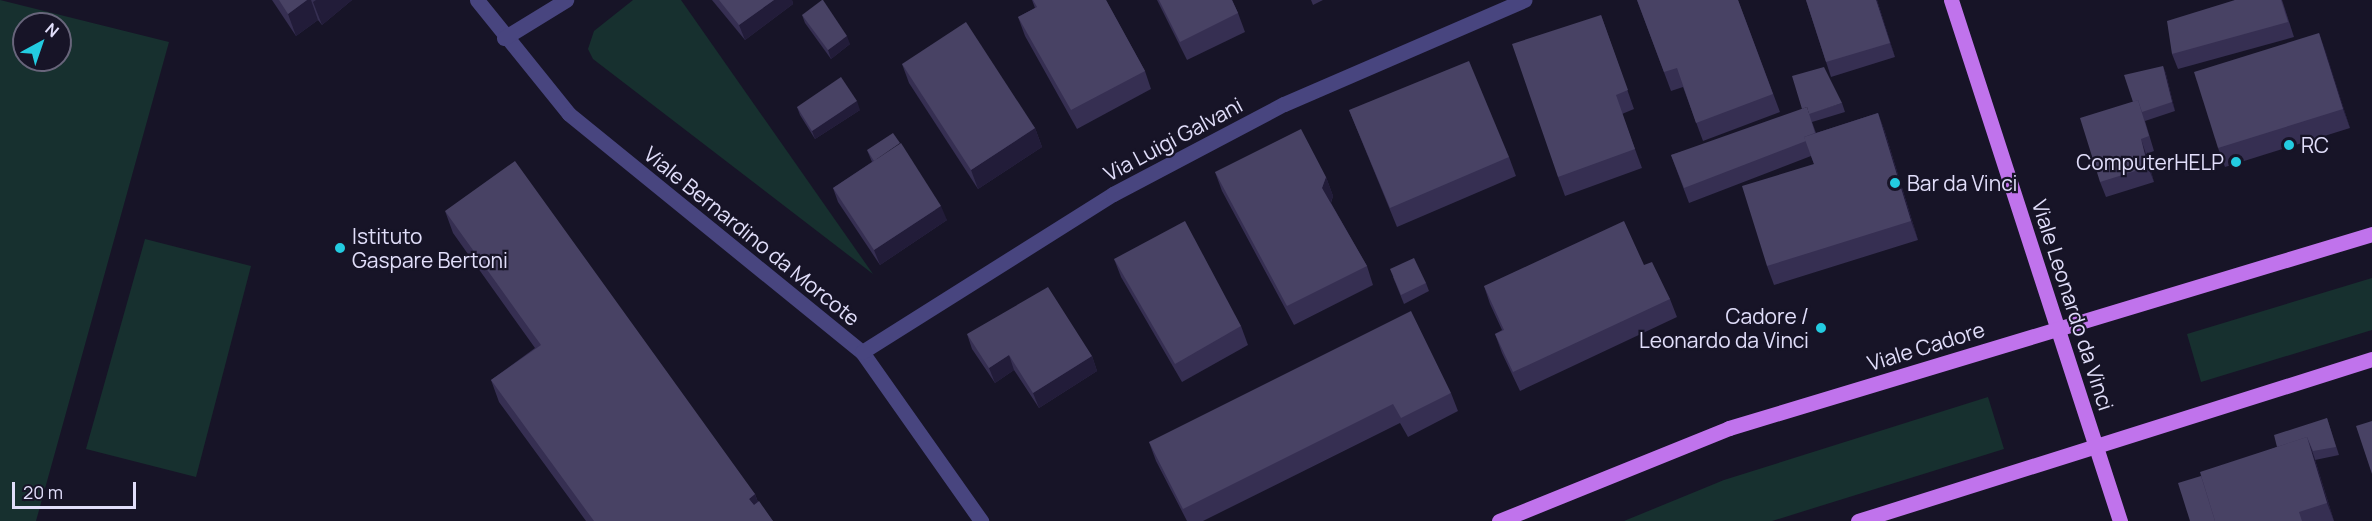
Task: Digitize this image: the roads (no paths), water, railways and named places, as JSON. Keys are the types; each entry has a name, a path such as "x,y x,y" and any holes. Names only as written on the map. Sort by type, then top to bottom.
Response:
{"main road":[{"name":"Viale Leonardo da Vinci","path":"1951,0 2120,521"},
{"name":"Viale Cadore","path":"1499,521 1730,428 2058,327 2372,234"},
{"path":"1858,521 2372,359"}],"street":[{"name":"Viale Bernardino da Morcote","path":"477,0 504,38 569,114 862,352 981,521"},
{"path":"504,38 566,0"},
{"name":"Via Luigi Galvani","path":"862,352 1123,189 1284,104 1524,0"}],"place":[{"name":"RC","path":"2289,145"},
{"name":"ComputerHELP","path":"2236,162"},
{"name":"Bar da Vinci","path":"1895,183"},
{"name":"Istituto Gaspare Bertoni","path":"340,248"},
{"name":"Cadore / Leonardo da Vinci","path":"1821,328"}]}
